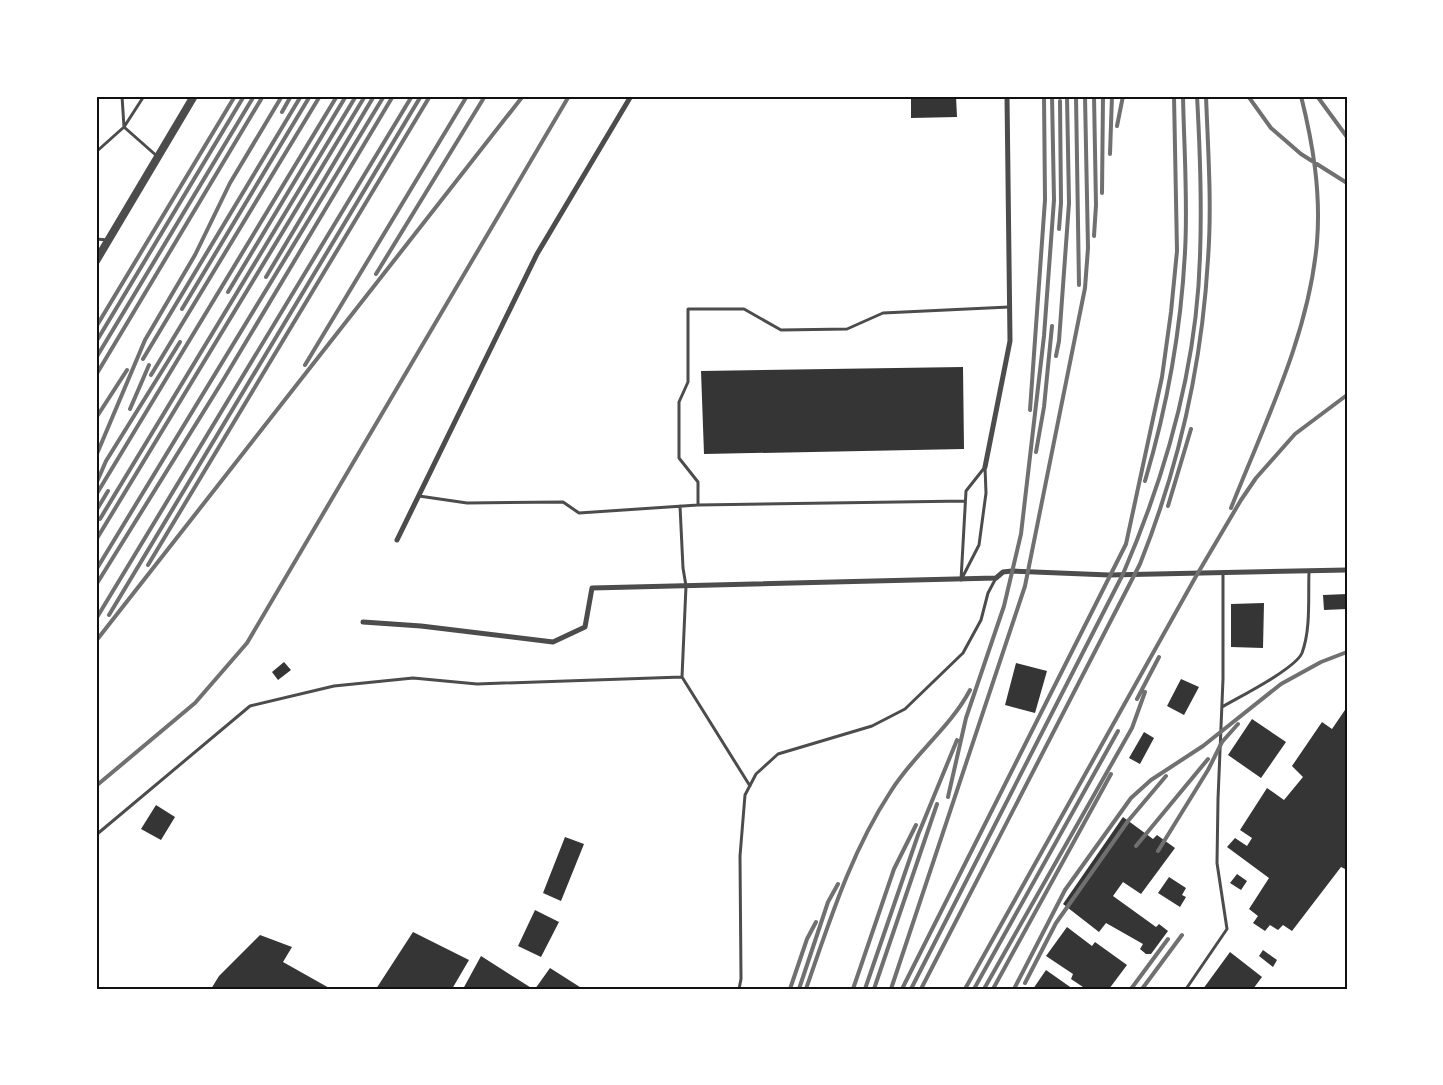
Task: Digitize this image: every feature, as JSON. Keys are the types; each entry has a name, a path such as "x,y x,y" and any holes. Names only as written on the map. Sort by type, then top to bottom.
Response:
{"street":[{"path":"96,261 194,96"},
{"path":"397,540 537,254 631,96"},
{"path":"985,467 1010,341 1007,96"},
{"path":"363,622 421,626 553,642 585,627 592,588 961,580 996,578 1003,572 1012,571 1109,575 1347,570"}],"lane":[{"path":"122,96 124,126 158,157"},
{"path":"96,152 124,126 144,96"},
{"path":"96,239 109,240"},
{"path":"698,505 698,482 680,458 679,402 688,382 688,309 744,309 781,330 847,329 883,313 1009,307"},
{"path":"961,580 966,491 985,467"},
{"path":"961,580 978,545 986,493 985,467"},
{"path":"419,496 467,503 563,502 579,512 698,505 965,501"},
{"path":"680,506 683,568 686,586 682,677 750,786"},
{"path":"1186,989 1227,929 1217,864 1222,707 1223,572"},
{"path":"1222,707 1281,673 1301,654 1307,626 1309,572"},
{"path":"739,989 742,979 740,856 745,795 756,774 778,754 872,726 905,709 963,653 981,620 988,594 996,578"},
{"path":"96,835 250,706 334,686 405,679 477,684 682,677"}],"building":[{"path":"911,96 956,96 957,117 911,118"},
{"path":"963,367 964,449 704,454 701,371"},
{"path":"1347,594 1347,609 1324,610 1323,595"},
{"path":"1264,603 1263,648 1231,647 1231,604"},
{"path":"284,662 291,670 278,680 272,672"},
{"path":"1016,663 1047,671 1035,713 1005,705"},
{"path":"1181,679 1199,687 1184,715 1167,706"},
{"path":"1347,707 1347,870 1341,867 1292,931 1283,925 1278,930 1270,925 1265,931 1253,923 1258,916 1249,909 1269,878 1227,847 1235,838 1247,846 1252,838 1240,830 1267,788 1284,800 1303,777 1292,766 1322,722 1332,729"},
{"path":"1252,719 1286,742 1261,778 1228,755"},
{"path":"1144,732 1154,738 1140,764 1129,758"},
{"path":"156,805 175,817 161,840 141,829"},
{"path":"1123,817 1153,839 1157,835 1175,848 1141,894 1123,882 1113,896 1156,927 1159,924 1168,931 1151,954 1146,954 1140,949 1143,944 1106,923 1099,932 1063,904"},
{"path":"565,837 584,844 561,901 543,893"},
{"path":"1237,874 1247,881 1241,890 1230,883"},
{"path":"1169,877 1186,888 1182,895 1186,897 1180,907 1158,893"},
{"path":"535,910 559,922 541,957 518,946"},
{"path":"1067,927 1092,946 1095,942 1127,965 1109,989 1086,989 1071,979 1073,974 1046,956"},
{"path":"413,932 469,960 452,989 376,989"},
{"path":"260,935 292,947 283,962 331,989 211,989 219,976"},
{"path":"1263,950 1277,960 1273,967 1259,956"},
{"path":"1230,952 1262,977 1253,989 1203,989"},
{"path":"481,956 533,989 463,989"},
{"path":"550,968 583,989 535,989"},
{"path":"1046,970 1073,989 1033,989"}],"railway":[{"path":"96,327 235,96"},
{"path":"96,342 244,96"},
{"path":"96,358 254,96"},
{"path":"96,375 263,96"},
{"path":"96,456 145,340 195,255 230,183 282,96"},
{"path":"282,112 291,96"},
{"path":"143,359 301,96"},
{"path":"182,309 310,96"},
{"path":"151,375 320,96"},
{"path":"96,495 337,96"},
{"path":"228,292 346,96"},
{"path":"100,519 356,96"},
{"path":"96,540 365,96"},
{"path":"266,277 374,96"},
{"path":"96,570 384,96"},
{"path":"96,585 222,382 393,96"},
{"path":"96,619 412,96"},
{"path":"109,615 421,96"},
{"path":"148,565 430,96"},
{"path":"305,365 467,96"},
{"path":"376,274 485,96"},
{"path":"96,641 523,96"},
{"path":"96,786 195,703 247,643 569,96"},
{"path":"1030,410 1045,200 1044,96"},
{"path":"948,797 966,718 1004,606 1021,534 1044,336 1054,200 1052,96"},
{"path":"1056,356 1059,341 1069,203 1067,96"},
{"path":"1076,96 1079,285"},
{"path":"891,989 1025,586 1085,288 1088,248 1085,96"},
{"path":"1094,96 1096,205 1094,236"},
{"path":"1102,193 1103,96"},
{"path":"1110,154 1112,96"},
{"path":"1117,126 1123,96"},
{"path":"902,989 1126,544 1162,377 1171,312 1177,251 1174,96"},
{"path":"1145,481 1160,425 1172,368 1183,281 1186,213 1183,96"},
{"path":"911,989 1123,574 1153,498 1186,379 1198,297 1201,216 1197,96"},
{"path":"921,989 1140,564 1166,490 1177,452 1194,376 1205,298 1210,218 1206,96"},
{"path":"1248,96 1271,128 1301,154 1347,183"},
{"path":"1231,508 1284,378 1305,311 1312,277 1317,242 1317,186 1309,132 1301,96"},
{"path":"1317,96 1347,137"},
{"path":"1059,229 1061,203 1060,101"},
{"path":"1036,452 1044,407 1052,326"},
{"path":"96,484 106,461 180,342"},
{"path":"130,409 149,365"},
{"path":"96,418 127,370"},
{"path":"965,989 1195,578 1241,500 1256,478 1295,434 1347,395"},
{"path":"1168,506 1191,429"},
{"path":"96,511 108,491"},
{"path":"1014,989 1065,890 1131,798 1151,780 1203,746 1281,684 1321,662 1347,652"},
{"path":"1137,699 1159,657"},
{"path":"806,989 842,887 877,814 900,778 952,717 970,690"},
{"path":"984,989 1132,728 1145,692"},
{"path":"1158,851 1208,770 1222,742 1238,724"},
{"path":"974,989 1118,731"},
{"path":"865,989 918,835 957,740"},
{"path":"1136,846 1208,759"},
{"path":"993,989 1111,774"},
{"path":"1025,983 1056,923 1128,821 1166,776"},
{"path":"874,989 937,804"},
{"path":"853,989 894,869 916,825"},
{"path":"799,989 828,902 838,884"},
{"path":"790,989 807,939 816,922"},
{"path":"1142,989 1182,935"},
{"path":"1131,989 1168,939"}]}
